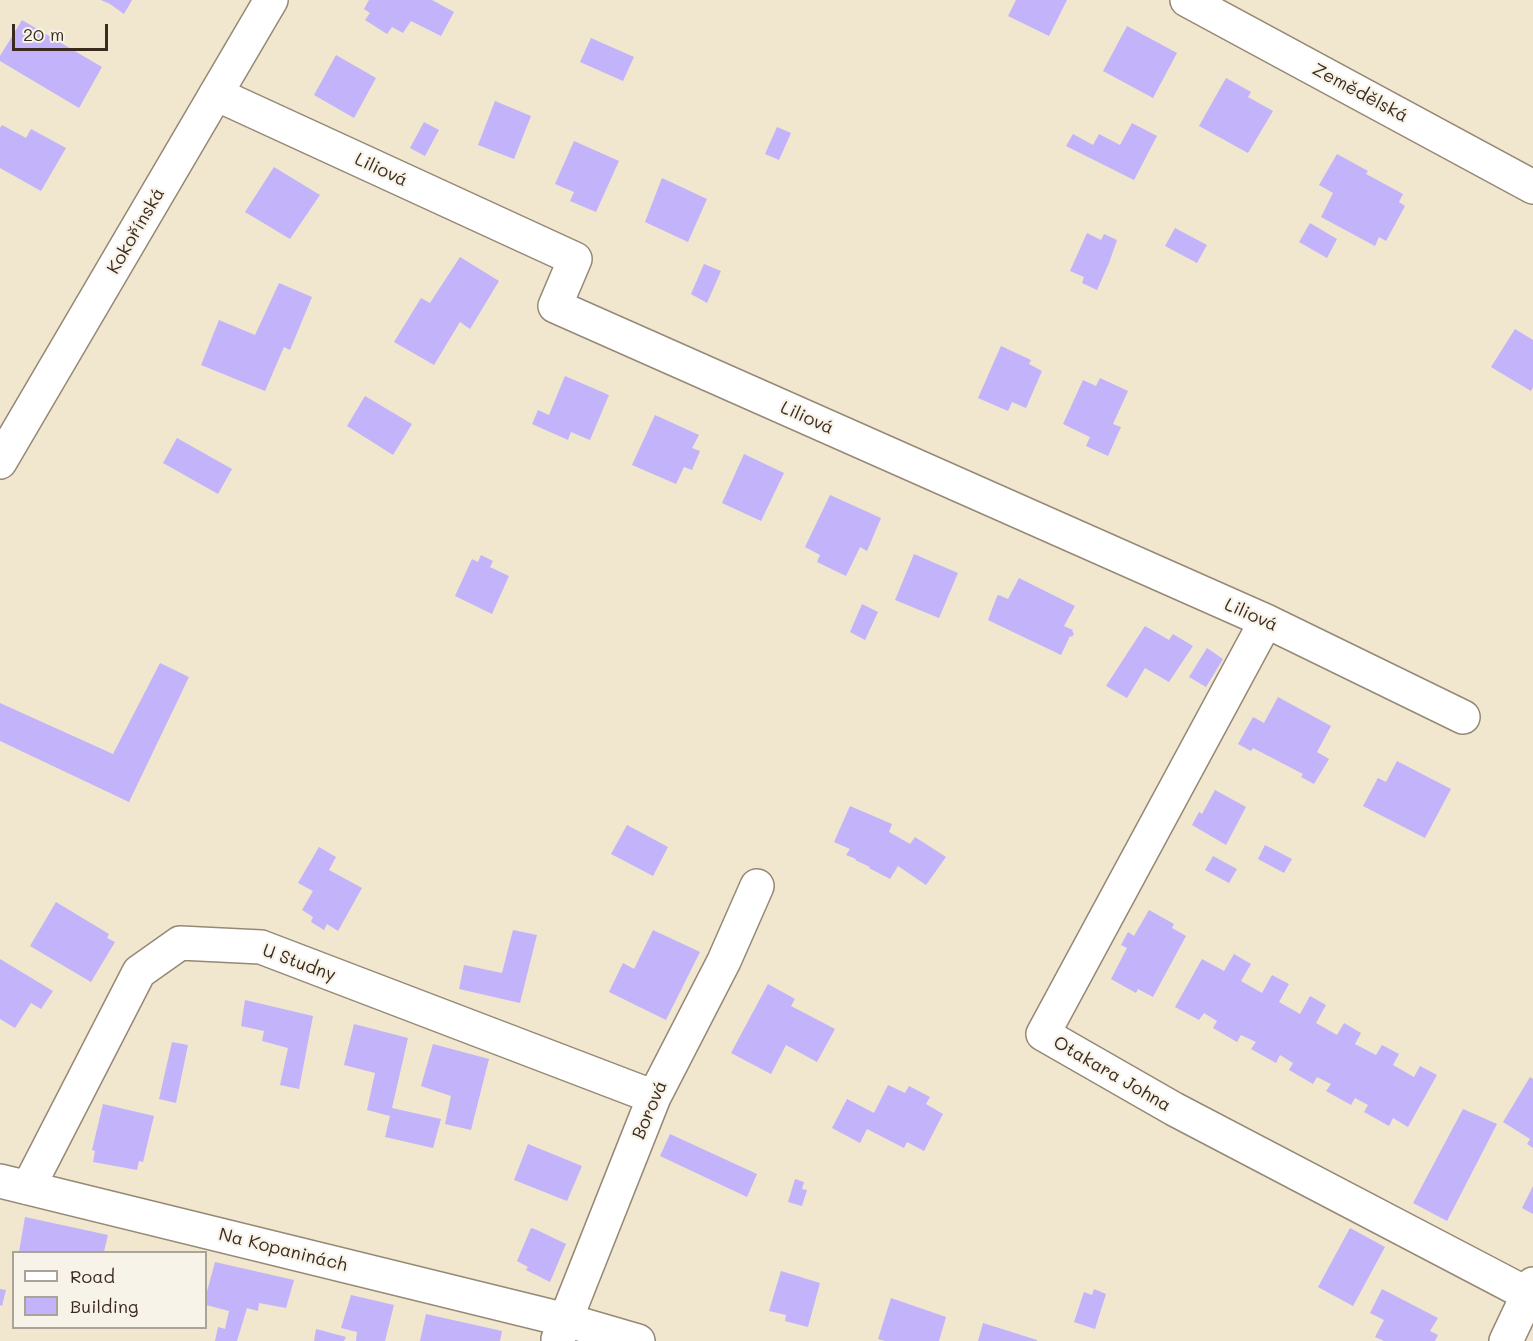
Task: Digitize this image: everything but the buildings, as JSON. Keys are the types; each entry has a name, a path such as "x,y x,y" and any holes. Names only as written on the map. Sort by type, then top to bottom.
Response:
{"street":[{"name":"Kokořínská","path":"0,462 271,0"},
{"name":"Zemědělská","path":"1187,0 1533,187"},
{"name":"Liliová","path":"216,94 575,259 555,306 1266,621 1463,717"},
{"name":"Otakara Johna","path":"1266,621 1043,1034 1174,1109 1531,1292"},
{"name":"Borová","path":"562,1330 654,1097 724,961 757,886"},
{"name":"U Studny","path":"14,1184 139,972 180,943 261,947 654,1097"},
{"name":"Na Kopaninách","path":"14,1184 562,1330 638,1341"},
{"path":"1506,1341 1531,1292"}]}
